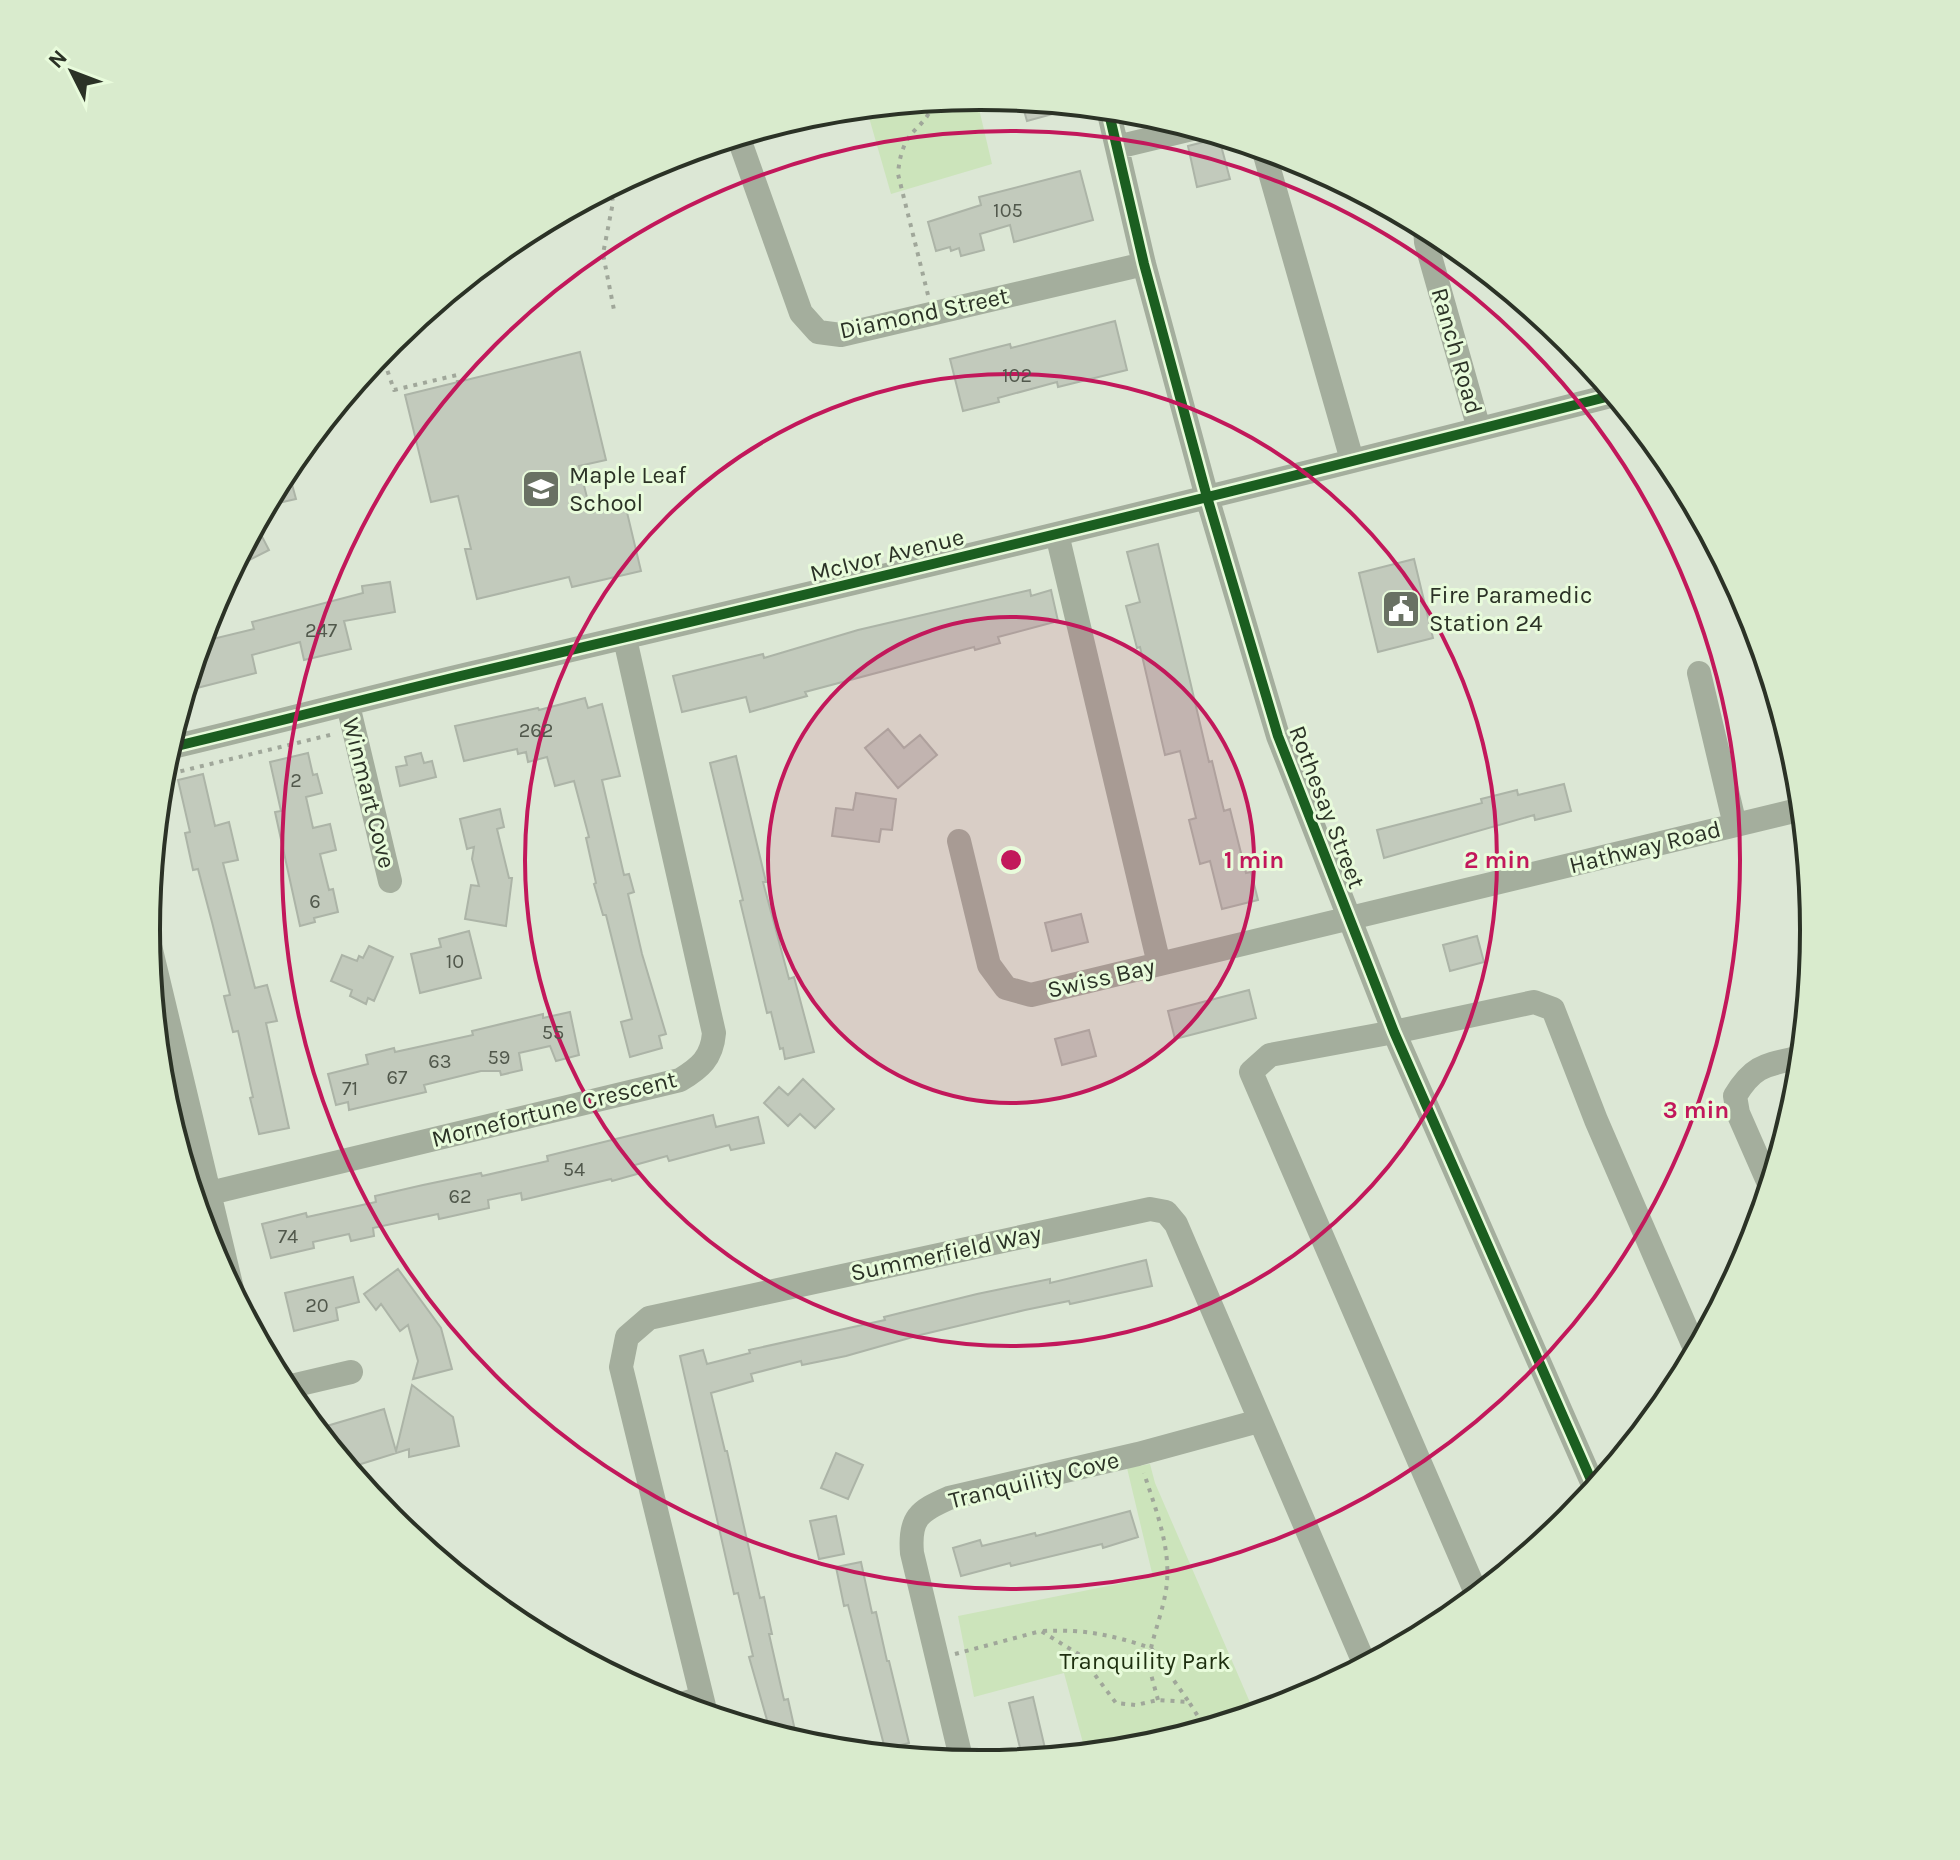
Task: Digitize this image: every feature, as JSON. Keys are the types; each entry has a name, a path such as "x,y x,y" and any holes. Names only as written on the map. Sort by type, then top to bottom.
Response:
{"street":[{"name":"Rothesay Street","path":"1111,121 1144,264 1207,497 1278,736 1394,1032 1590,1478"},
{"path":"1117,147 1173,134"},
{"name":"Diamond Street","path":"742,146 801,313 818,332 841,335 1144,264"},
{"path":"1267,162 1352,460"},
{"name":"Ranch Road","path":"1426,242 1479,429"},
{"name":"McIvor Avenue","path":"182,746 351,717 470,674 1238,491 1604,398"},
{"path":"1057,534 1159,964"},
{"name":"Mornefortune Crescent","path":"210,1193 680,1080 701,1068 713,1047 714,1033 625,639"},
{"path":"1699,673 1735,825"},
{"name":"Winmart Cove","path":"351,717 390,881"},
{"name":"Hathway Road","path":"1348,919 1791,812"},
{"name":"Swiss Bay","path":"959,841 989,965 1006,988 1031,995 1348,919"},
{"path":"1473,1585 1251,1072 1270,1055 1534,1002 1553,1009 1596,1120 1691,1339"},
{"path":"169,1051 210,1193 219,1235"},
{"path":"1763,1171 1738,1113 1735,1096 1745,1078 1762,1067 1789,1060"},
{"name":"Summerfield Way","path":"703,1701 621,1367 627,1337 649,1318 1150,1209 1166,1212 1176,1224 1361,1655"},
{"path":"297,1385 351,1372"},
{"name":"Tranquility Cove","path":"959,1749 912,1553 911,1536 915,1519 930,1506 949,1498 1138,1454 1259,1421"}],"path":[{"path":"929,112 907,139 898,174 933,313"},
{"path":"612,198 603,254 614,310"},
{"path":"386,365 394,390 457,375 458,382"},
{"path":"176,771 351,717"},
{"path":"1138,1454 1164,1539 1166,1558 1167,1582 1151,1648"},
{"path":"938,1658 1041,1631 1073,1629 1106,1633 1151,1648 1200,1720"},
{"path":"1041,1631 1080,1655 1116,1703 1136,1705 1158,1700 1189,1702"},
{"path":"1158,1659 1149,1667 1158,1700"}],"green space":[{"path":"979,110 992,164 891,194 869,118"},
{"name":"Tranquility Park","path":"1150,1464 1155,1483 1251,1704 1192,1722 1083,1743 1064,1673 974,1697 958,1616 1153,1577 1127,1468"}],"building":[{"path":"1024,112 1053,114 1027,121"},
{"path":"1204,142 1221,147 1230,179 1197,187 1188,146"},
{"path":"1080,171 1093,220 1014,242 1010,225 980,234 984,250 961,256 959,248 936,251 928,222 981,205 979,197"},
{"path":"1115,321 1127,370 1058,387 1057,382 963,411 950,359 1010,344 1011,348"},
{"path":"580,352 606,460 579,466 591,513 625,504 641,571 572,587 569,577 477,599 465,549 471,549 458,496 431,502 405,395"},
{"path":"292,484 296,499 281,502"},
{"path":"262,536 269,550 248,561"},
{"path":"1158,544 1209,762 1212,761 1224,811 1230,809 1246,873 1251,872 1258,900 1222,909 1210,861 1200,864 1189,820 1196,818 1180,751 1165,755 1140,647 1137,648 1126,606 1140,602 1127,552"},
{"path":"1414,559 1433,638 1378,652 1359,573"},
{"path":"390,582 395,612 344,621 351,649 304,660 300,642 252,655 256,673 197,688 214,639 254,629 252,622 363,593 362,586"},
{"path":"1030,590 1031,596 1051,590 1058,621 998,637 1000,643 975,650 974,647 805,692 807,696 750,712 746,697 682,712 673,676 763,654 764,658 858,630"},
{"path":"585,698 588,708 602,704 620,776 602,780 624,875 629,874 634,892 628,894 642,954 666,1034 659,1036 662,1048 630,1057 621,1022 632,1019 606,915 603,915 594,884 586,838 589,837 574,781 555,786 547,757 528,762 526,752 518,754 517,749 464,761 455,726"},
{"path":"888,729 904,748 920,735 937,755 898,788 865,748"},
{"path":"308,753 313,775 317,774 322,793 306,797 313,828 330,824 336,850 320,854 338,912 314,918 315,922 300,926 275,812 281,811 270,762"},
{"path":"421,753 424,763 432,761 436,777 400,786 396,767 407,765 405,757"},
{"path":"736,756 766,882 763,882 789,979 794,977 814,1052 785,1059 771,1012 767,1013 710,763"},
{"path":"203,774 215,826 229,822 238,860 223,863 255,988 267,985 277,1021 266,1023 289,1128 259,1134 238,1031 233,1032 224,996 230,995 198,869 193,870 185,833 190,832 178,780"},
{"path":"1564,784 1571,811 1535,820 1534,815 1384,858 1377,830 1482,803 1481,799 1517,790 1518,795"},
{"path":"856,793 896,799 892,830 881,829 879,842 832,836 836,808 853,810"},
{"path":"500,809 504,827 497,829 509,878 512,878 506,926 465,919 471,885 479,886 472,859 474,847 467,849 460,819"},
{"path":"1081,914 1088,942 1052,951 1045,923"},
{"path":"469,931 481,978 420,993 411,954 441,947 439,939"},
{"path":"1477,936 1484,962 1450,971 1443,945"},
{"path":"369,946 393,957 374,1001 368,998 366,1004 350,996 352,990 331,981 342,955 357,961 359,956 363,958"},
{"path":"1249,990 1256,1018 1175,1039 1168,1011"},
{"path":"570,1012 579,1055 556,1061 550,1046 519,1053 522,1070 501,1075 500,1071 481,1071 424,1085 426,1092 349,1110 348,1102 336,1105 328,1074 368,1064 366,1055 473,1035 472,1031 543,1014 543,1018"},
{"path":"1089,1030 1096,1056 1062,1065 1055,1039"},
{"path":"803,1079 834,1109 815,1128 800,1114 788,1126 764,1103 779,1087 788,1095"},
{"path":"713,1115 716,1127 758,1117 764,1143 731,1150 729,1145 669,1161 667,1156 635,1165 637,1174 612,1181 522,1200 521,1193 488,1200 489,1208 439,1219 438,1214 373,1228 374,1236 351,1241 349,1234 313,1242 314,1248 271,1258 262,1224 306,1213 307,1217 376,1202 375,1196 423,1185 548,1161 547,1156"},
{"path":"1146,1260 1152,1286 1070,1304 1069,1301 1025,1310 846,1356 802,1365 801,1361 751,1374 753,1381 711,1393 760,1598 764,1597 784,1700 788,1699 794,1728 768,1722 749,1657 753,1656 738,1593 734,1594 680,1356 703,1350 707,1364 750,1353 749,1350 885,1320 884,1317 977,1294 1050,1279 1050,1283"},
{"path":"398,1269 441,1328 452,1369 413,1379 418,1361 408,1325 400,1331 381,1304 376,1310 364,1294"},
{"path":"353,1277 359,1302 336,1308 338,1320 294,1331 285,1293"},
{"path":"412,1385 453,1417 459,1446 409,1457 409,1449 358,1465 327,1426 384,1409 396,1451"},
{"path":"836,1453 863,1465 848,1499 821,1488"},
{"path":"1130,1511 1138,1537 1103,1548 1102,1544 961,1576 953,1548 980,1540 982,1546 1035,1533 1036,1536"},
{"path":"836,1516 844,1554 819,1559 810,1521"},
{"path":"861,1562 872,1613 876,1612 909,1743 884,1744 848,1605 844,1606 836,1567"},
{"path":"1033,1697 1045,1747 1020,1749 1009,1703"}],"cycle path":[{"path":"1111,121 1144,264 1207,497 1278,736 1394,1032 1590,1478"},
{"path":"182,745 1044,537 1604,398"}],"place":[{"name":"Maple Leaf School","path":"541,489"},
{"name":"Fire Paramedic Station 24","path":"1401,609"}]}
